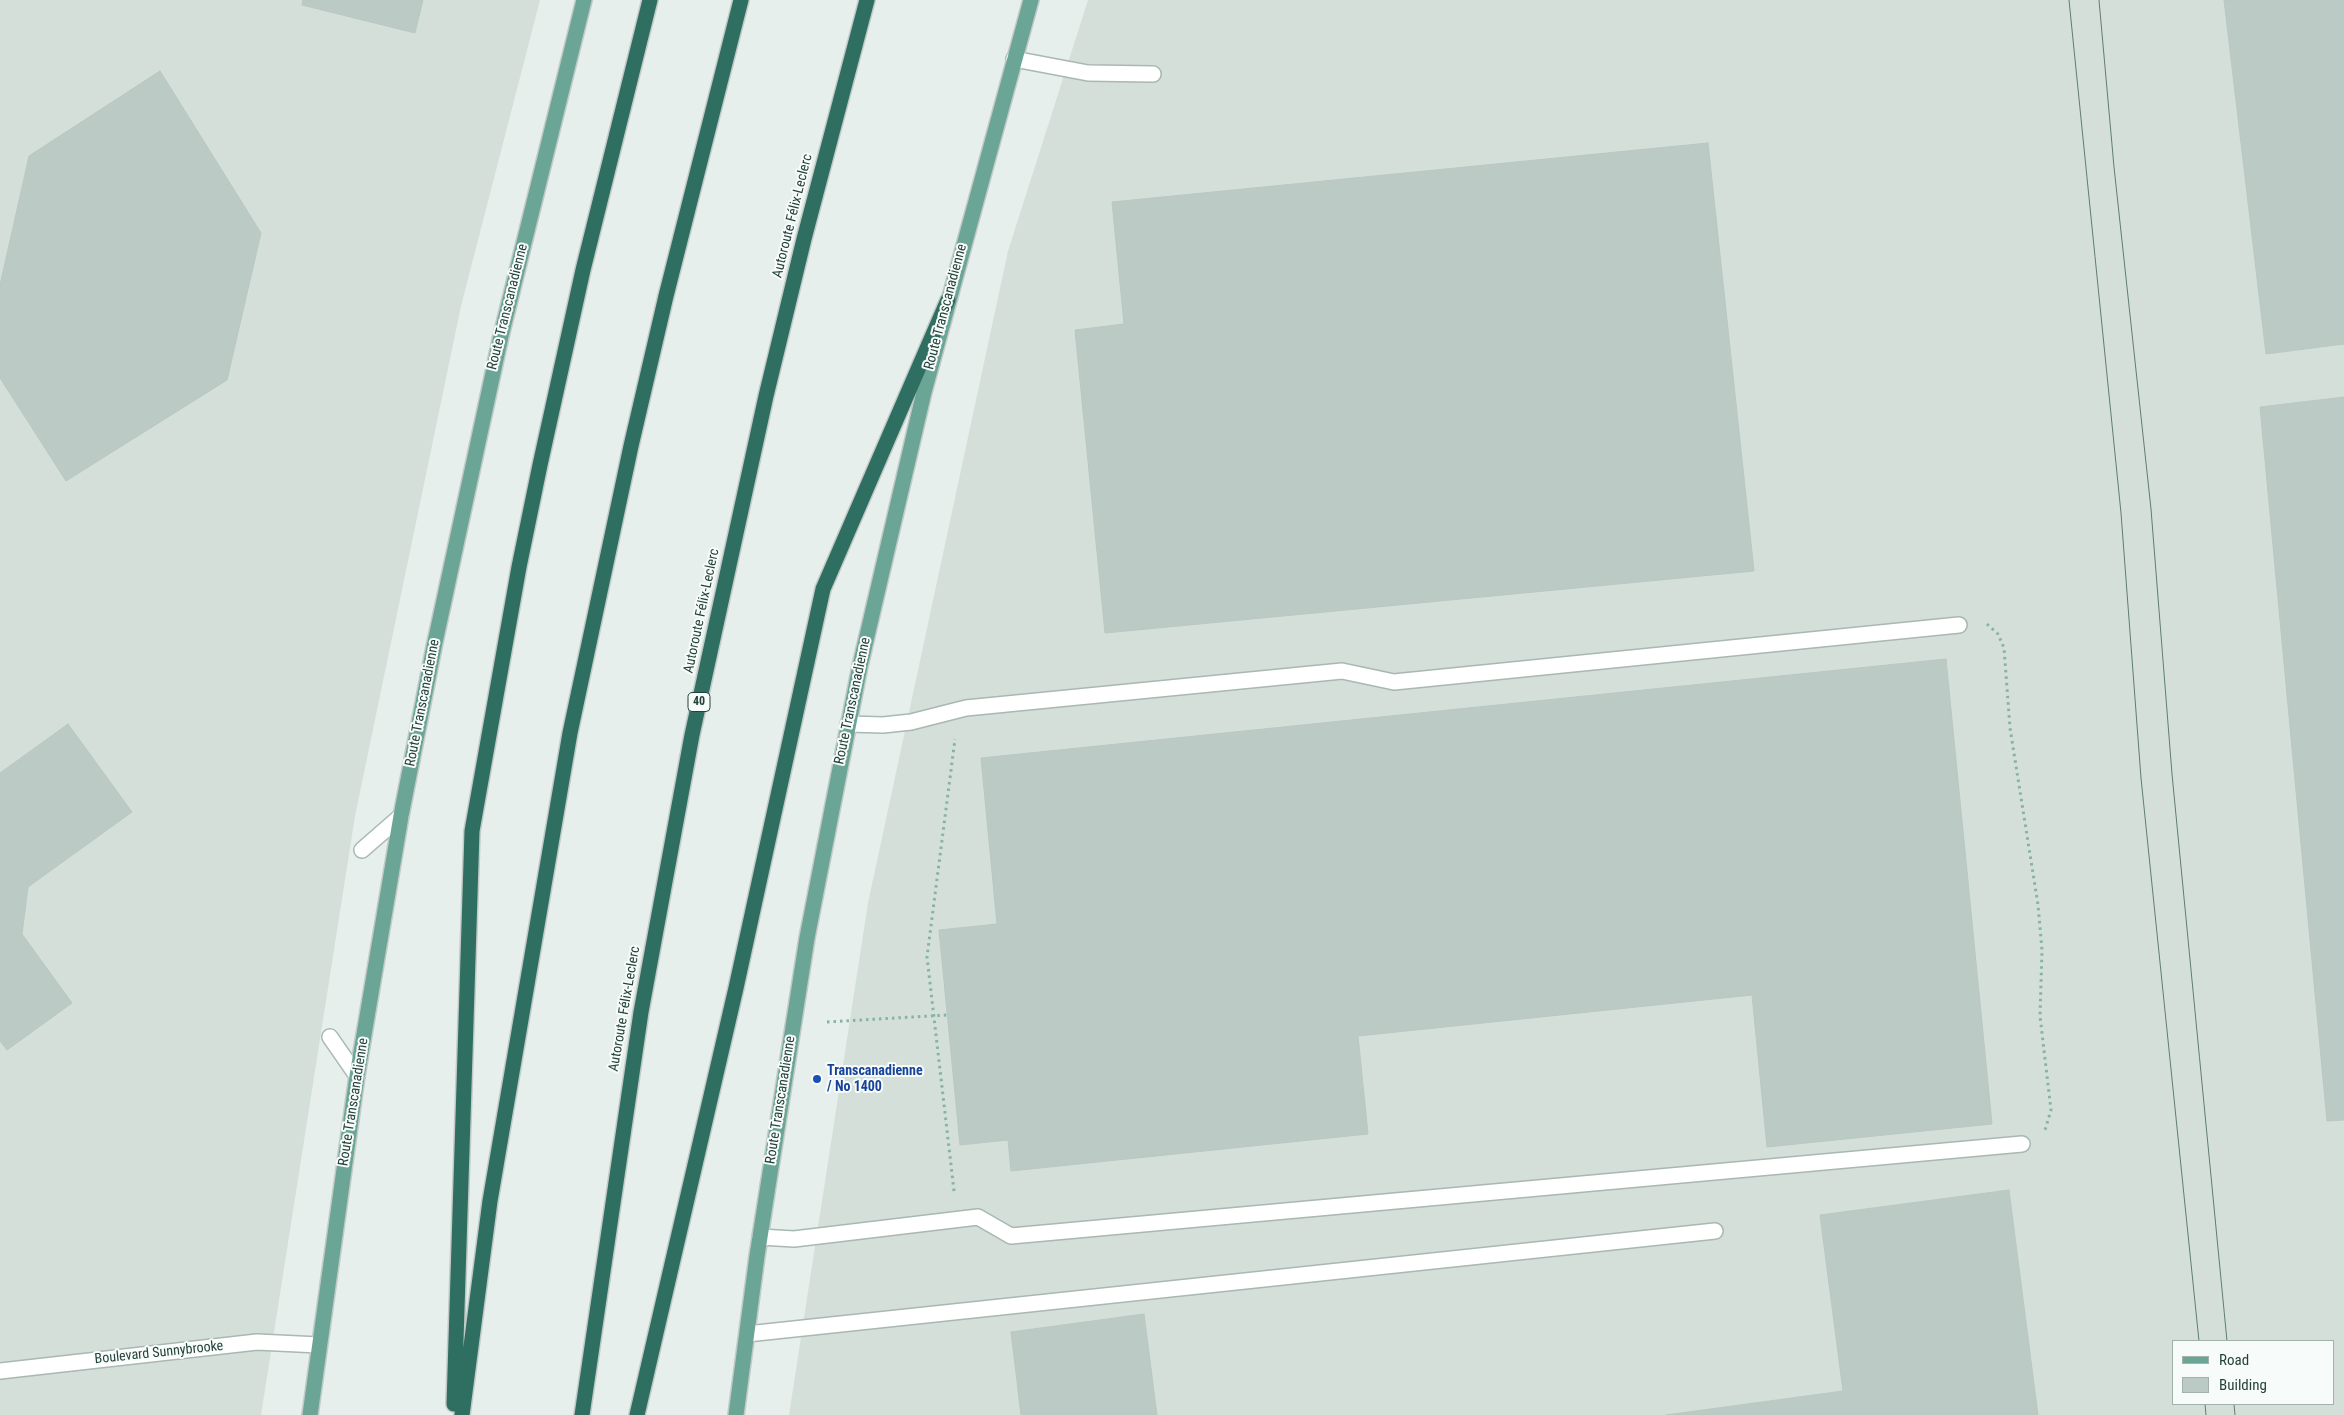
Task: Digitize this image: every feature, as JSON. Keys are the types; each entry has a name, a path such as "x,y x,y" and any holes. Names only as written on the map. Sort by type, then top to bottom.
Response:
{"highway":[{"path":"454,1415 472,832 519,567 540,465 583,270 650,0"},
{"path":"462,1415 493,1182 570,733 631,446 666,296 741,0"},
{"name":"Autoroute Félix-Leclerc","path":"582,1415 641,1012 692,735 775,359 804,239 867,0"},
{"path":"637,1415 736,988 822,589 948,300"}],"main road":[{"name":"Route Transcanadienne","path":"310,1415 357,1076 401,816 453,552 488,390 584,0"},
{"name":"Route Transcanadienne","path":"736,1415 760,1236 807,938 848,724 876,591 948,300 1031,0"}],"street":[{"path":"1014,59 1088,73 1153,74"},
{"path":"848,724 884,726 911,722 966,708 1342,671 1394,682 1958,625"},
{"path":"362,850 401,816"},
{"path":"330,1037 357,1076"},
{"path":"760,1236 794,1240 978,1217 1011,1236 2022,1144"},
{"path":"747,1334 1715,1231"},
{"name":"Boulevard Sunnybrooke","path":"0,1371 257,1342 319,1346"}],"path":[{"path":"1958,625 1978,622 1986,624 1998,634 2004,648 2010,728 2038,905 2042,950 2040,1016 2051,1110 2047,1128 2038,1138 2022,1144"},
{"path":"956,731 927,957 958,1219"},
{"path":"827,1022 948,1015"}],"shaded area":[{"path":"0,0 540,0 461,306 355,816 261,1415 0,1415"},
{"path":"1088,0 2344,0 2344,1415 789,1415 868,903 1008,251"}],"building":[{"path":"303,0 423,0 415,33 302,5"},
{"path":"2224,0 2344,0 2344,344 2266,354"},
{"path":"160,71 261,233 227,380 66,481 0,378 0,285 29,156"},
{"path":"1708,143 1754,571 1105,633 1075,330 1124,324 1112,202"},
{"path":"2344,397 2344,1120 2327,1121 2260,407"},
{"path":"1946,659 1992,1124 1767,1147 1752,995 1358,1036 1368,1134 1011,1171 1008,1140 960,1145 939,930 997,924 981,758"},
{"path":"68,724 132,812 28,887 22,934 72,1003 7,1050 0,1041 0,773"},
{"path":"2009,1190 2038,1415 1666,1415 1843,1391 1820,1215"},
{"path":"1144,1314 1157,1415 1021,1415 1011,1332"}],"tram line":[{"path":"2069,0 2121,513 2141,778 2199,1340"},
{"path":"2099,0 2114,167 2151,509 2172,774 2227,1340"},
{"path":"2205,1405 2206,1415"},
{"path":"2234,1405 2235,1415"}],"place":[{"name":"Transcanadienne / No 1400","path":"817,1079"}]}
